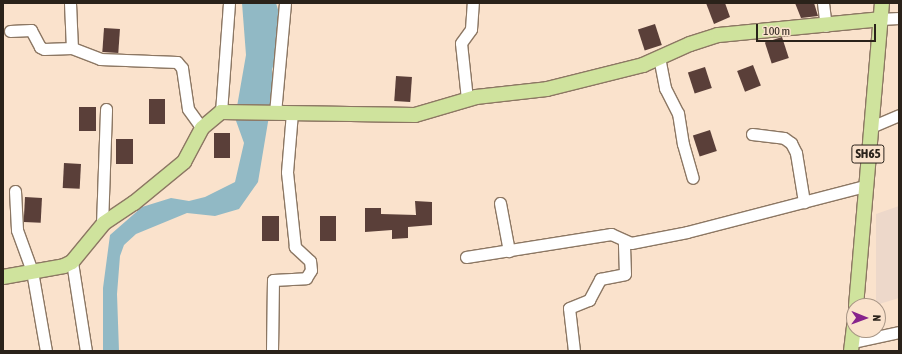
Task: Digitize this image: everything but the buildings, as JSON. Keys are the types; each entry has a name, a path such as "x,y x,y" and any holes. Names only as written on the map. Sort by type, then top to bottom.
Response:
{"main road":[{"name":"SH65","path":"857,298 865,186 882,3"},
{"path":"3,277 64,266 72,262 102,226 180,166 202,128 227,112 415,115 467,99 571,84 643,65 659,57 718,35 826,26 880,19"}],"street":[{"path":"70,3 72,48"},
{"path":"227,112 229,3"},
{"path":"273,113 285,3"},
{"path":"467,99 462,43 471,29 473,3"},
{"path":"824,3 826,26"},
{"path":"880,19 899,18"},
{"path":"10,31 31,30 41,49 72,48 100,59 177,62 182,68 188,109 202,128"},
{"path":"659,57 665,88 678,113 683,144 693,178"},
{"path":"102,226 106,110"},
{"path":"272,351 272,280 306,278 311,270 310,261 295,247 287,172 292,113"},
{"path":"871,127 899,116"},
{"path":"752,134 784,138 791,143 796,152 804,202"},
{"path":"466,257 611,234 619,236 624,242 631,244 687,232 865,186"},
{"path":"15,191 17,230 32,271 46,351"},
{"path":"500,203 509,251"},
{"path":"574,351 569,308 589,300 600,279 625,274 624,242"},
{"path":"72,262 86,351"},
{"path":"852,346 899,332"}],"shaded area":[{"path":"899,206 899,298 886,302 886,298 876,298 876,214"}],"water":[{"path":"242,3 276,3 279,13 281,38 272,70 272,98 258,182 239,209 215,216 187,213 136,234 124,245 120,256 117,294 119,351 103,351 103,288 110,235 142,207 171,198 189,201 205,197 235,182 244,143 235,118 246,55"}]}
